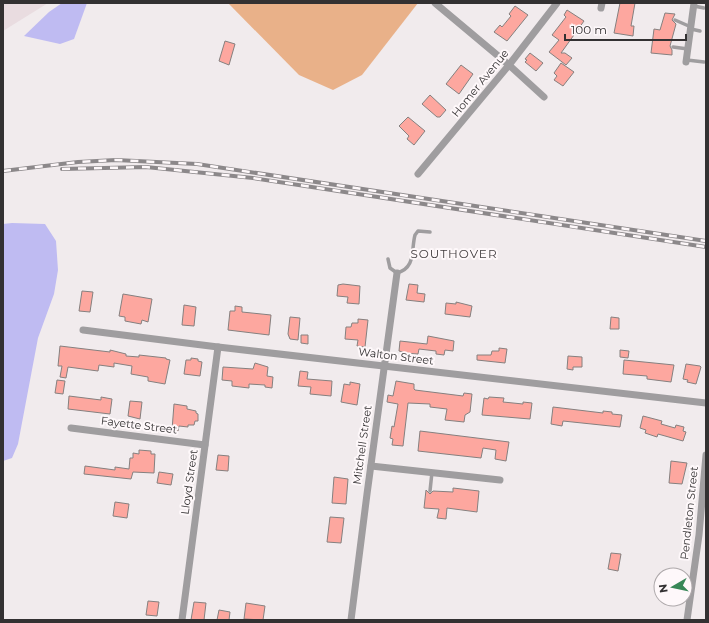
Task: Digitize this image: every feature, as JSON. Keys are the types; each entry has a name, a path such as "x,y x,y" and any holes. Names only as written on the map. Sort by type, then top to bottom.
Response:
{"street":[{"path":"434,3 509,65 544,97"},
{"name":"Homer Avenue","path":"418,174 509,65 557,3"},
{"path":"686,61 694,4"},
{"name":"Mitchell Street","path":"352,620 397,273"},
{"name":"Walton Street","path":"83,330 706,403"},
{"name":"Lloyd Street","path":"182,620 218,347"},
{"name":"Fayette Street","path":"71,428 205,445"},
{"name":"Pendleton Street","path":"687,620 702,535 706,455"},
{"path":"371,466 500,480"}],"lane":[{"path":"694,4 704,8"},
{"path":"675,20 700,31"},
{"path":"672,47 688,49"},
{"path":"686,61 704,62"},
{"path":"388,259 390,268 397,273 405,271 410,265 415,234 418,232 430,232"},
{"path":"430,491 432,472"}],"shaded area":[{"path":"3,3 48,3 3,31"},
{"path":"62,3 87,3 74,39 60,44 24,36 49,12"},
{"path":"228,3 418,3 362,75 333,90 299,75"},
{"path":"3,224 45,224 56,241 58,270 54,294 38,338 18,444 12,458 3,461"}],"building":[{"path":"620,3 635,3 631,26 634,26 633,36 614,33"},
{"path":"515,6 528,15 507,41 494,32 500,25 502,27 511,16 509,14"},
{"path":"567,10 584,21 561,53 565,53 572,58 566,65 549,52 559,40 552,35 566,17 564,15"},
{"path":"665,13 675,14 672,20 676,24 670,46 672,55 651,53 654,29 660,30"},
{"path":"225,41 235,44 229,65 219,61"},
{"path":"530,53 543,63 536,71 525,62 527,60 525,59"},
{"path":"561,63 574,72 563,86 554,80 557,76 554,73"},
{"path":"461,65 473,74 459,94 446,84"},
{"path":"430,95 446,110 440,117 437,117 422,104"},
{"path":"408,117 425,131 414,145 407,139 409,136 399,126"},
{"path":"343,284 360,286 359,304 347,303 348,297 337,296 338,285"},
{"path":"409,284 418,285 417,293 425,294 424,302 406,300"},
{"path":"82,291 93,292 90,312 79,311"},
{"path":"123,294 152,299 148,322 142,320 141,324 125,321 125,317 119,316"},
{"path":"456,302 472,306 470,317 445,314 446,303 456,304"},
{"path":"184,305 196,307 194,326 182,325"},
{"path":"235,306 242,307 242,312 271,315 269,335 228,330 230,311 235,311"},
{"path":"290,317 300,318 298,340 290,339 288,334"},
{"path":"611,317 619,318 619,329 610,329"},
{"path":"358,319 368,320 365,347 357,346 358,340 345,339 346,327 351,327 352,323 358,323"},
{"path":"301,335 308,335 308,344 301,343"},
{"path":"428,336 454,341 453,351 445,350 444,355 436,354 436,351 419,349 418,354 403,353 399,351 400,341 427,344"},
{"path":"60,346 110,352 110,350 126,354 126,356 139,357 139,355 166,358 170,360 165,384 148,381 148,377 131,374 132,366 114,363 114,367 99,365 98,371 68,367 66,378 60,377 62,366 58,366"},
{"path":"499,348 507,349 505,363 477,360 477,355 491,355 492,351 499,351"},
{"path":"620,350 629,351 628,358 620,357"},
{"path":"568,356 582,357 582,367 573,367 573,370 567,369"},
{"path":"191,358 198,359 198,361 202,362 200,376 184,374 186,360 191,360"},
{"path":"624,360 674,365 671,382 647,379 647,376 623,374"},
{"path":"255,363 268,367 267,376 273,377 272,388 265,387 265,385 249,384 249,388 232,386 232,381 222,380 223,367 253,369"},
{"path":"686,364 701,367 696,384 687,382 688,380 683,379"},
{"path":"300,371 308,372 307,379 332,381 331,396 310,394 311,387 298,386"},
{"path":"57,380 65,381 63,394 55,393"},
{"path":"396,381 414,384 415,390 463,396 464,393 472,394 470,412 465,415 464,422 445,420 447,409 430,407 430,404 408,403 403,446 392,445 393,439 390,438 392,426 394,427 398,404 387,402 388,395 393,396"},
{"path":"350,382 360,384 357,405 341,402 344,384 350,385"},
{"path":"69,396 101,400 101,397 112,399 110,414 68,409"},
{"path":"489,397 504,398 503,402 523,404 523,402 532,403 530,419 482,415 484,398 488,399"},
{"path":"130,401 142,402 140,419 128,416"},
{"path":"174,404 187,406 187,409 196,411 198,414 198,421 195,421 194,425 188,425 188,427 179,426 178,431 172,430"},
{"path":"553,407 603,413 603,411 612,412 612,414 622,415 620,427 563,421 562,426 551,424"},
{"path":"643,416 662,421 661,424 675,428 676,425 684,427 683,431 686,432 683,441 658,434 657,437 645,433 646,430 640,428"},
{"path":"420,431 509,442 506,461 495,459 496,450 483,448 481,458 418,451"},
{"path":"139,450 151,451 151,454 155,454 154,473 133,472 131,479 84,474 85,466 115,470 115,467 129,469 130,458 133,458 133,453 139,454"},
{"path":"218,455 229,456 228,471 216,470"},
{"path":"671,461 687,463 682,484 669,483"},
{"path":"159,472 173,474 171,485 157,483"},
{"path":"334,477 348,479 346,504 332,503"},
{"path":"453,488 479,491 477,512 447,508 446,519 437,518 439,509 424,508 426,490 430,494 433,491 453,492"},
{"path":"115,502 129,504 127,518 113,516"},
{"path":"330,517 344,518 341,543 327,542"},
{"path":"611,553 621,554 618,571 608,569"},
{"path":"148,601 159,602 157,616 146,615"},
{"path":"194,602 206,603 204,620 191,620"},
{"path":"246,603 265,606 263,620 244,619"},
{"path":"219,610 230,612 229,620 217,620"}],"railway":[{"path":"3,171 78,162 116,160 197,164 706,241"},
{"path":"62,169 146,167 253,178 706,247"}],"district":[{"name":"SOUTHOVER","path":"454,254"}]}
